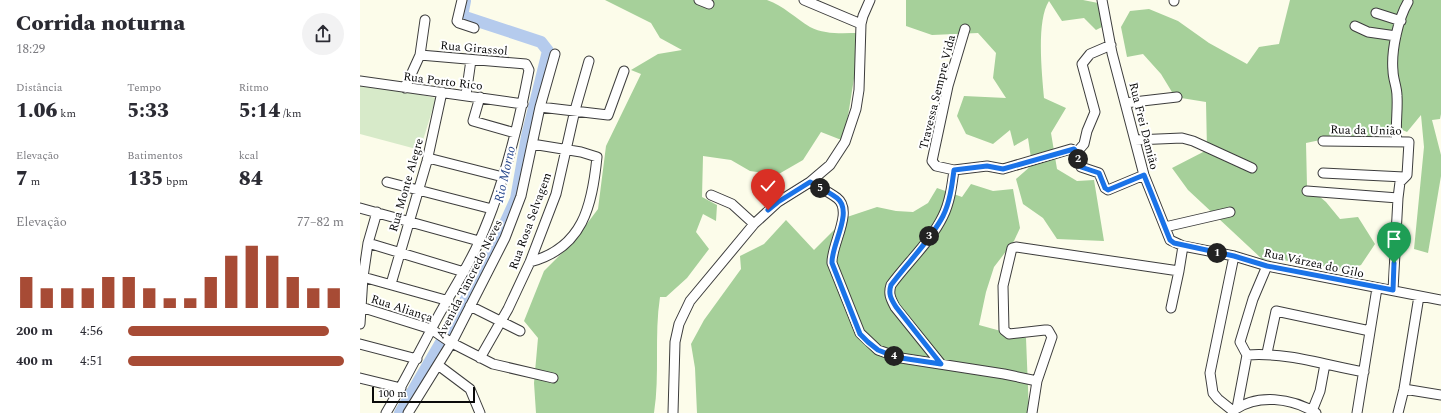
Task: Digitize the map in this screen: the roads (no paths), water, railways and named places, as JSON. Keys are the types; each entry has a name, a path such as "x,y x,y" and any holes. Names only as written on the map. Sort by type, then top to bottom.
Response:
{"street":[{"path":"462,0 457,20 459,23 474,28"},
{"path":"699,0 709,4"},
{"path":"804,0 861,24"},
{"path":"673,413 675,342 679,324 690,301 754,224 778,202 810,182 830,165 845,142 856,109 859,90 861,24 870,0"},
{"name":"Rua Frei Damião","path":"1102,0 1111,45 1144,175 1170,240 1183,246"},
{"path":"1397,142 1395,129 1397,96 1392,70 1396,36 1408,2"},
{"path":"1376,13 1401,20"},
{"path":"405,88 420,55 425,20"},
{"path":"1355,26 1368,32 1396,36"},
{"name":"Travessa Sempre Vida","path":"954,170 936,166 932,161 948,86 966,29"},
{"path":"1077,152 1084,144 1087,131 1095,112 1082,64 1090,54 1111,45"},
{"name":"Avenida Tancredo Neves","path":"408,413 451,342 494,262 508,231 521,196 540,107 555,54"},
{"name":"Rua Girassol","path":"420,55 526,64"},
{"path":"466,95 471,60"},
{"name":"Rua Rosa Selvagem","path":"480,358 501,321 530,262 556,194 575,110 589,62"},
{"name":"Avenida Tancredo Neves","path":"386,413 449,301 479,241 492,209 516,133 523,104 529,70 526,64"},
{"path":"540,107 575,110 604,115 608,114 624,71"},
{"name":"Rua Porto Rico","path":"360,81 523,104"},
{"name":"Rua Monte Alegre","path":"391,284 427,161 442,92"},
{"path":"480,97 473,121 516,133"},
{"path":"1126,103 1177,97"},
{"path":"1135,140 1182,138 1193,141 1252,168"},
{"name":"Rua da União","path":"1323,141 1409,142 1407,175 1404,177"},
{"path":"530,262 552,255 563,247 582,224 587,214 597,157 567,149 532,144"},
{"path":"941,364 896,307 890,297 889,291 891,285 936,228 944,215 949,200 954,170 987,166 1003,169 1071,149 1077,152 1081,167 1099,173 1105,188 1108,190 1144,175"},
{"path":"427,161 432,159 503,177"},
{"path":"1323,173 1404,177"},
{"path":"1393,290 1398,198 1400,182 1404,177"},
{"path":"387,182 492,209"},
{"path":"810,182 838,198 842,204 843,221 831,255 832,263 860,334 878,350 901,358 1004,374 1037,381"},
{"path":"1307,191 1398,198"},
{"path":"711,195 732,204 754,224"},
{"path":"360,208 479,241"},
{"path":"360,324 363,277 368,243 376,212"},
{"path":"1165,227 1230,212"},
{"path":"368,243 464,272"},
{"path":"1171,308 1183,246"},
{"name":"Rua Várzea do Gilo","path":"1183,246 1234,256 1267,266 1441,300"},
{"path":"1032,413 1037,381 1052,340 1051,334 1045,330 1009,334 1003,327 1003,286 1012,248 1016,247 1179,271"},
{"path":"1234,256 1210,373 1213,393 1218,400 1234,411"},
{"path":"1234,411 1247,355 1240,342 1253,299 1267,266"},
{"path":"363,277 449,301"},
{"path":"1357,413 1377,288"},
{"path":"1398,413 1404,389 1419,296"},
{"path":"470,306 520,331"},
{"name":"Rua Aliança","path":"361,307 433,331 493,364 554,378"},
{"path":"1267,353 1276,311 1370,331"},
{"path":"360,344 417,359"},
{"path":"1247,355 1267,353 1364,372"},
{"path":"1234,411 1256,400 1266,399 1297,403 1314,412 1325,364"},
{"path":"438,365 470,389 480,413"},
{"path":"360,378 401,388"},
{"path":"1404,389 1441,395"}],"waterway":[{"name":"Rio Morno","path":"400,413 487,263 516,199 527,136 548,51 541,42 462,16 465,1"}]}
